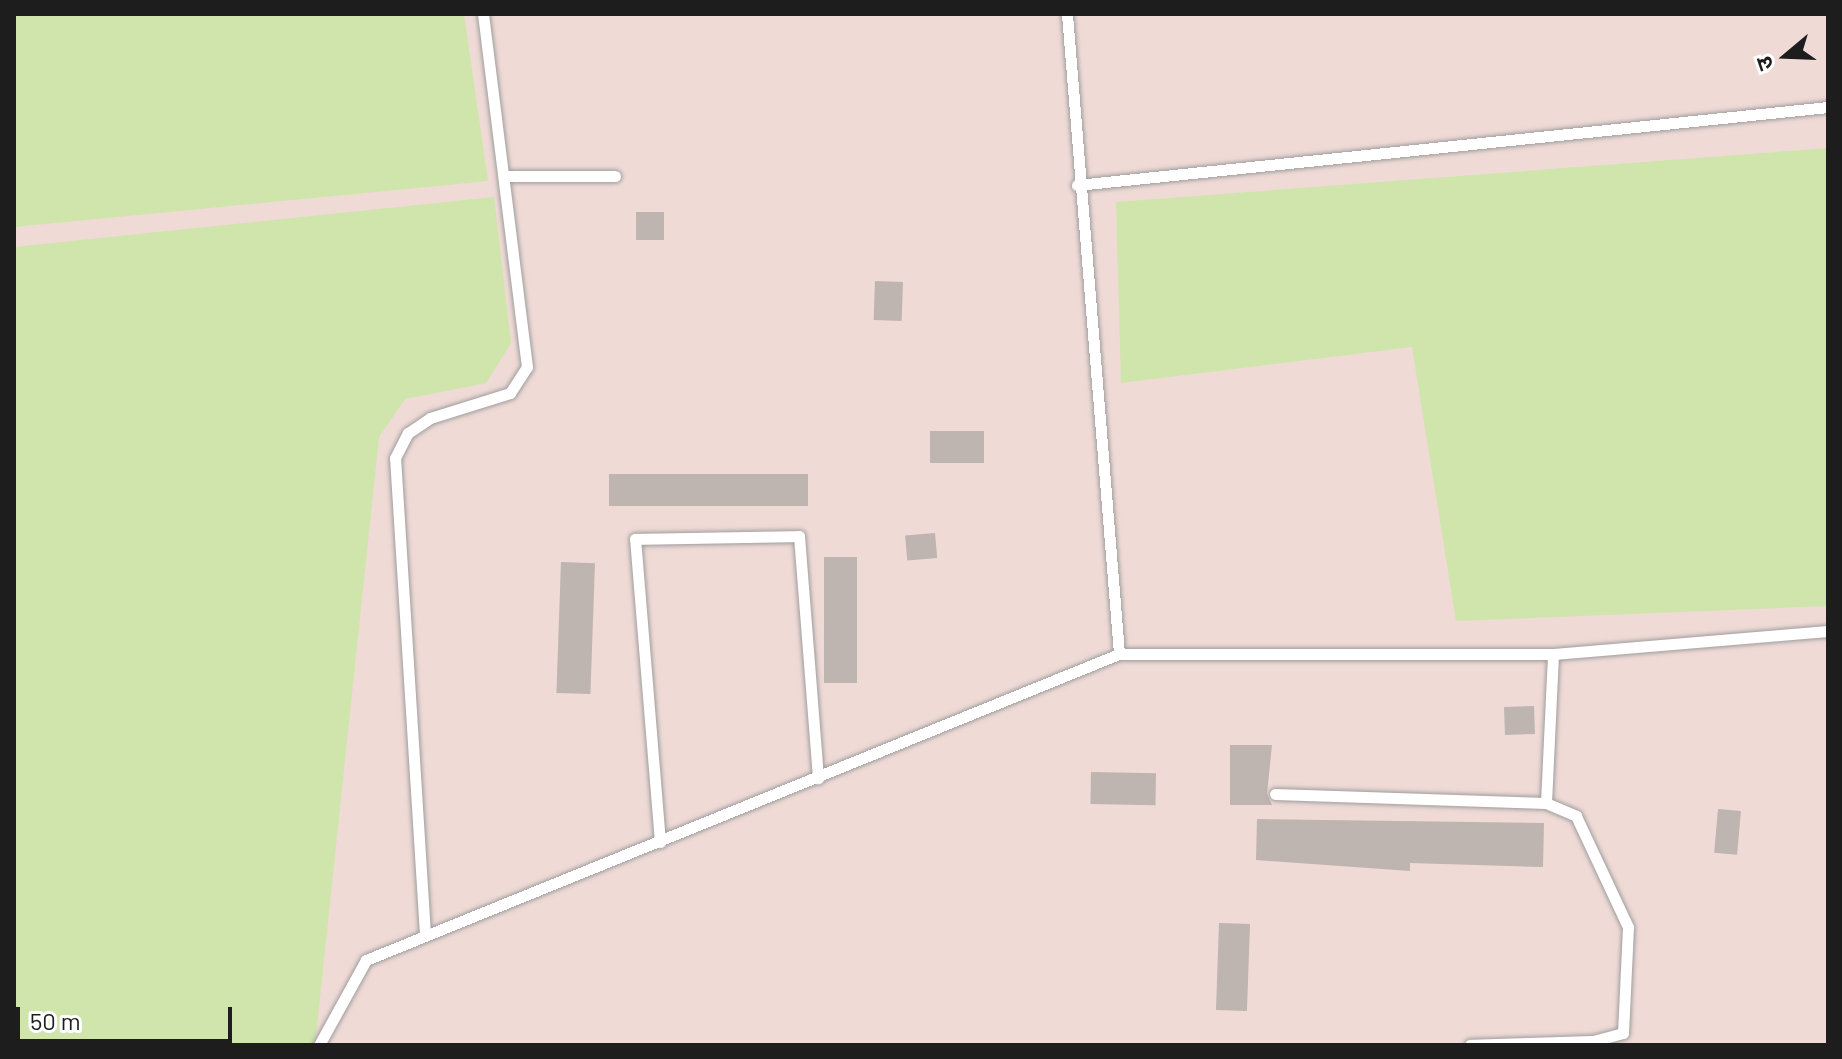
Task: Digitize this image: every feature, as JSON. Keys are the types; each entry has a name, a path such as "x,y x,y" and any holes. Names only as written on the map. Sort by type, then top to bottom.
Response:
{"lane":[{"path":"425,934 395,458 408,433 430,418 510,393 527,367 483,14"},
{"path":"1067,14 1077,185 1119,654"},
{"path":"1077,185 1828,107"},
{"path":"505,176 615,176"},
{"path":"660,842 635,539 799,536 818,778"},
{"path":"319,1045 366,960 1119,654 1553,654 1828,631"},
{"path":"1546,803 1553,654"},
{"path":"1275,794 1546,803 1576,816 1628,927 1625,1024 1609,1040 1470,1045"}],"shaded area":[{"path":"14,14 1828,14 1828,1045 14,1045"}],"green space":[{"path":"14,14 464,14 488,181 14,227"},
{"path":"1828,148 1828,606 1456,621 1412,347 1121,383 1116,202"},
{"path":"494,197 511,343 486,383 405,399 379,437 315,1045 14,1045 14,247"}],"building":[{"path":"636,212 664,212 664,240 636,240"},
{"path":"875,281 903,282 902,321 874,320"},
{"path":"930,431 984,431 984,463 930,463"},
{"path":"609,474 808,474 808,506 609,506"},
{"path":"935,533 937,558 907,561 905,536"},
{"path":"824,557 857,557 857,683 824,683"},
{"path":"561,562 595,563 590,694 556,693"},
{"path":"1534,706 1535,734 1505,735 1504,707"},
{"path":"1230,745 1272,745 1267,794 1272,805 1230,805"},
{"path":"1091,772 1156,773 1155,805 1090,804"},
{"path":"1718,809 1741,811 1737,855 1714,853"},
{"path":"1257,819 1544,823 1543,867 1410,863 1410,871 1256,860"},
{"path":"1219,923 1250,924 1247,1011 1216,1010"}]}
